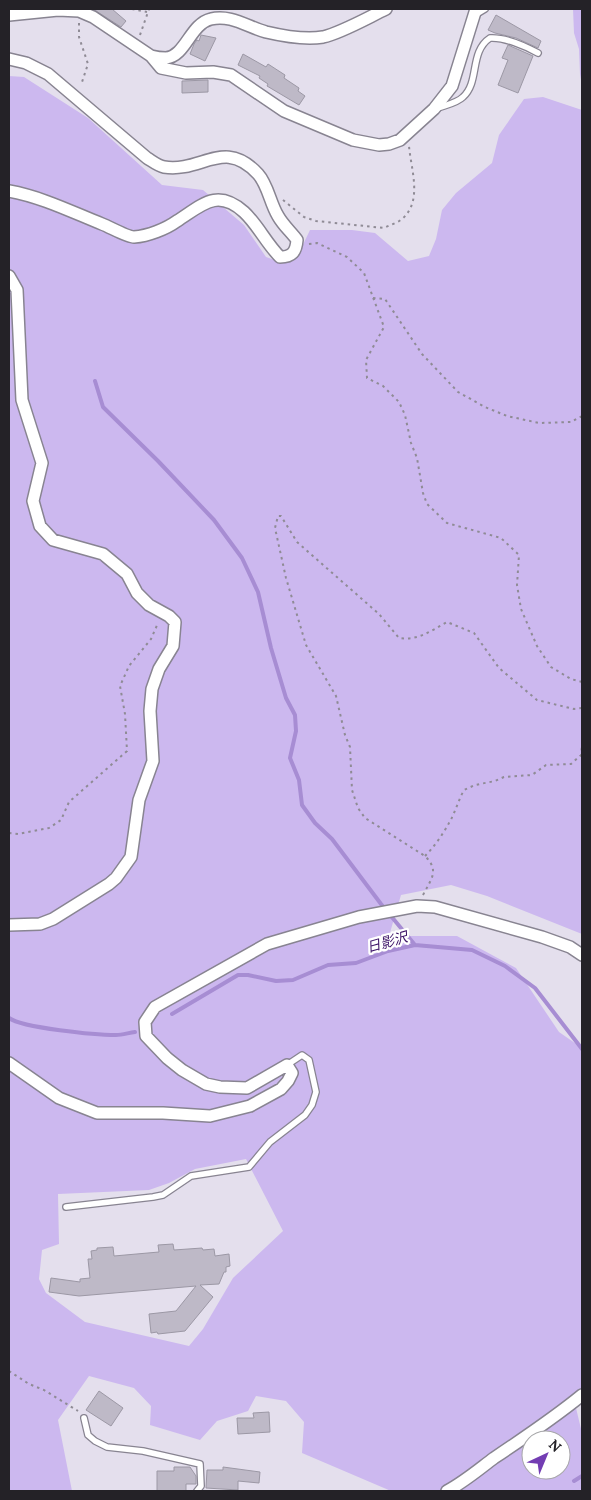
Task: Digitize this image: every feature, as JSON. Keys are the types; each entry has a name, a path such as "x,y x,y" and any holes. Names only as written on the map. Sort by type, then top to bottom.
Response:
{"street":[{"path":"150,56 166,58 174,55 201,22 212,18 230,19 273,33 297,37 323,36 355,24 386,9"},
{"path":"9,16 58,10 79,11 93,17 150,56 161,68 186,73 213,72 231,75 284,111 353,140 379,145 400,140 434,109 452,86 479,11"},
{"path":"9,58 37,67 48,74 147,158 162,167 192,166 218,156 230,157 240,161 259,175 278,216 297,240 297,246 294,253 288,257 280,257 243,212 232,203 222,200 205,202 167,226 133,237 30,194 9,191"},
{"path":"9,276 17,290 22,400 42,462 33,501 40,526 53,540 103,554 127,574 137,593 149,605 169,616 175,622 176,629 174,646 159,669 152,689 150,711 152,761 139,800 131,856 116,878 109,884 53,919 40,924 9,925"},
{"path":"9,1063 59,1098 98,1113 163,1113 210,1116 250,1106 281,1089 292,1073 287,1065 247,1088 220,1087 206,1084 182,1070 167,1058 146,1036 145,1022 155,1007 267,944 286,937 373,914 417,906 435,907 533,935 570,948 582,955"},
{"path":"447,1491 459,1485 493,1459 547,1423 582,1395"}],"lane":[{"path":"434,109 466,96 481,47 490,38 496,37 518,43 538,53"},
{"path":"66,1207 158,1196 192,1176 249,1167 270,1142 305,1115 312,1105 316,1092 309,1060 302,1055 287,1065"},
{"path":"84,1418 88,1435 107,1447 143,1452 200,1464 201,1486 197,1491"}],"path":[{"path":"132,9 147,12"},
{"path":"136,48 149,9"},
{"path":"74,96 81,85 88,64 79,37 79,11"},
{"path":"265,187 304,217 384,228 401,221 408,214 413,202 415,187 410,161 410,131"},
{"path":"297,246 317,243 346,257 364,273 384,327 366,360 368,378 383,386 399,402 405,415 411,444 417,458 423,493 428,504 447,523 501,538 519,555 517,584 521,609 537,646 551,667 571,679 582,682"},
{"path":"373,298 385,299 422,354 458,392 485,407 508,416 539,423 571,422 582,416"},
{"path":"417,906 434,872 433,864 425,856 365,818 358,808 352,790 350,747 345,735 336,696 306,645 286,578 275,528 278,516 281,516 288,525 297,542 373,608 399,638 408,640 419,637 447,622 461,627 474,633 499,668 537,700 582,708"},
{"path":"9,833 18,834 49,828 61,820 69,802 127,751 125,714 120,686 129,666 151,639 163,613"},
{"path":"425,856 434,847 442,831 449,823 464,790 504,777 532,775 546,765 570,764 581,755 582,746"},
{"path":"9,1371 78,1411 84,1418"}],"shaded area":[{"path":"573,9 582,9 582,86 579,49 574,33"},
{"path":"9,76 24,77 88,118 162,185 203,190 244,225 266,257 284,263 299,253 310,230 352,230 375,233 408,261 429,256 436,239 442,210 456,193 492,163 499,135 524,99 543,97 582,110 582,934 487,896 451,885 401,895 389,936 457,936 516,968 559,1032 582,1048 582,1390 576,1395 576,1408 582,1433 582,1491 391,1491 302,1453 304,1422 286,1401 256,1396 248,1411 217,1421 200,1440 150,1425 151,1406 134,1388 89,1376 58,1420 72,1491 9,1491","holes":["246,1159 283,1231 233,1278 203,1329 189,1346 85,1322 46,1293 39,1279 42,1250 59,1244 58,1194 149,1190 169,1183 195,1169"]}],"building":[{"path":"93,9 112,9 126,21 121,27"},
{"path":"496,15 541,41 538,48 516,38 488,30"},
{"path":"201,35 216,38 205,61 190,54 194,44 197,40 199,41"},
{"path":"508,45 533,56 518,93 498,85 508,60 502,58"},
{"path":"243,54 266,67 268,64 285,75 284,78 299,88 298,91 305,96 299,105 267,86 268,84 259,78 260,76 238,65"},
{"path":"208,80 208,92 182,93 182,81"},
{"path":"173,1244 174,1250 202,1248 203,1250 214,1249 215,1256 229,1254 230,1266 226,1267 226,1272 224,1272 219,1284 200,1285 213,1297 185,1331 151,1333 149,1314 176,1311 196,1286 79,1296 49,1292 51,1278 80,1282 80,1279 90,1278 88,1259 92,1259 91,1251 97,1250 97,1248 113,1247 114,1256 159,1252 158,1245"},
{"path":"99,1391 123,1408 111,1426 86,1410"},
{"path":"269,1412 270,1432 238,1434 237,1418 254,1418 253,1413"},
{"path":"174,1467 190,1467 196,1476 196,1484 186,1484 186,1491 157,1491 157,1471 174,1471"},
{"path":"223,1467 260,1472 259,1483 238,1481 238,1490 206,1488 207,1470 223,1470"}],"waterway":[{"path":"95,381 103,407 214,520 242,558 258,592 271,648 286,698 295,715 296,731 290,758 299,780 302,805 315,823 332,839 415,945"},
{"name":"日影沢","path":"172,1014 238,975 248,975 276,981 293,980 328,965 356,963 388,951 415,945 472,950 505,966 535,988 582,1049"},
{"name":"日影沢","path":"9,1018 17,1022 43,1028 92,1034 116,1035 135,1032"},
{"name":"日影沢","path":"574,1481 582,1476"}]}
